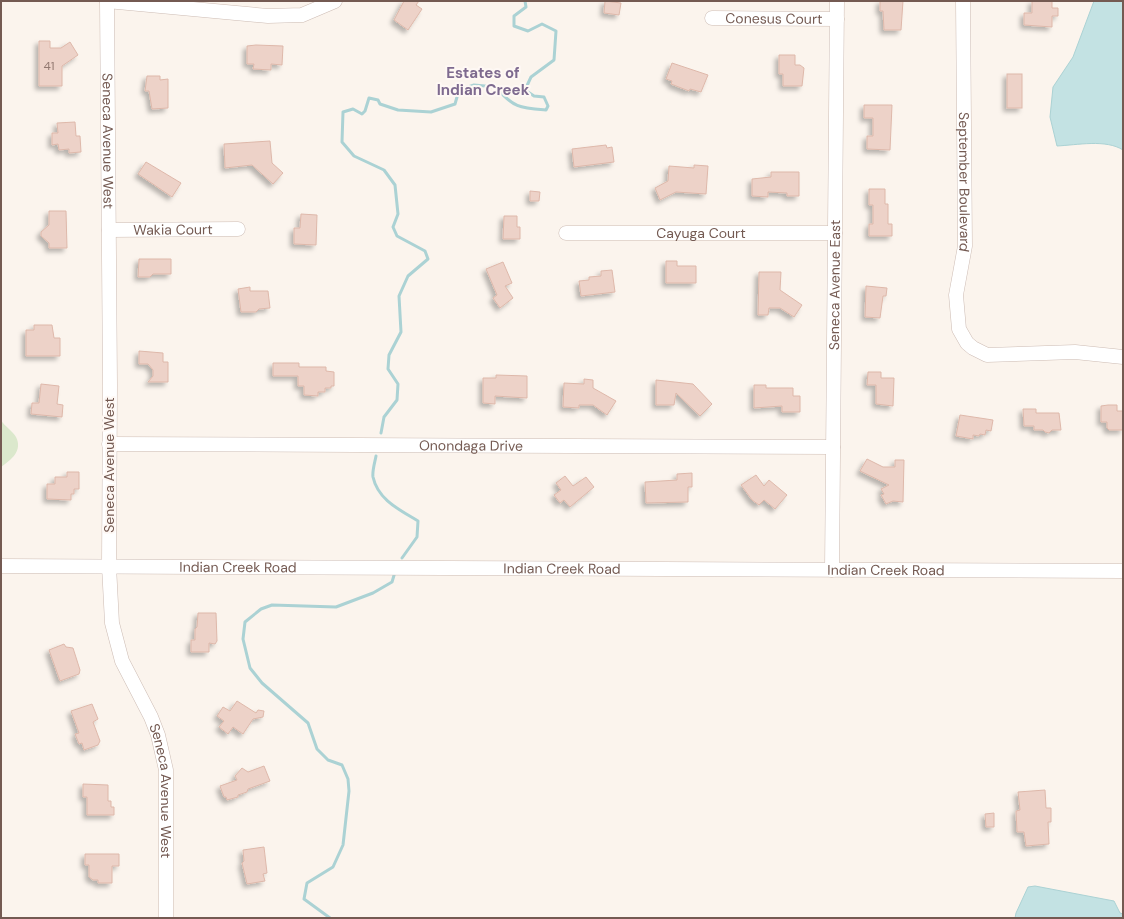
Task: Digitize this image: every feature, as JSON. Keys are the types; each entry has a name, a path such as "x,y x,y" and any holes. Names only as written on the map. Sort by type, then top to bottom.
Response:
{"street":[{"path":"106,1 268,16 302,15 335,1"},
{"name":"Seneca Avenue West","path":"106,1 109,230 109,566 112,623 122,661 151,717 159,739 166,770 166,918"},
{"name":"Seneca Avenue East","path":"832,570 837,1"},
{"name":"September Boulevard","path":"963,1 965,246 956,295 959,329 967,343 973,348 987,355 1075,352 1123,357"},
{"name":"Conesus Court","path":"712,18 837,19"},
{"name":"Wakia Court","path":"109,230 238,229"},
{"name":"Cayuga Court","path":"566,233 835,232"},
{"name":"Onondaga Drive","path":"109,444 833,447"},
{"name":"Indian Creek Road","path":"1,566 1123,571"}],"green space":[{"path":"1,420 4,425 13,432 18,442 18,447 15,455 1,467"}],"water":[{"path":"1094,1 1123,1 1123,150 1100,144 1057,146 1050,117 1053,87 1073,57"},
{"path":"1035,886 1114,901 1120,913 1123,914 1123,918 1015,918 1028,887"}],"building":[{"path":"404,1 419,1 416,5 422,9 408,30 394,20"},
{"path":"605,1 621,3 619,15 604,13"},
{"path":"880,1 903,1 901,30 884,30 883,11 880,11"},
{"path":"1032,1 1052,1 1052,8 1058,8 1058,16 1052,16 1052,27 1024,25 1024,13 1032,13"},
{"path":"39,41 50,41 50,48 61,48 70,42 78,55 62,66 62,86 39,86"},
{"path":"247,46 283,46 282,65 271,64 271,70 253,69 254,64 247,64"},
{"path":"779,55 795,55 795,65 800,65 804,68 802,86 783,86 783,74 779,74"},
{"path":"672,63 708,75 701,92 690,89 689,91 671,84 672,81 666,79"},
{"path":"1007,74 1022,74 1022,108 1007,108"},
{"path":"147,76 160,76 160,80 168,79 168,108 152,109 149,91 145,91"},
{"path":"864,105 892,105 890,150 867,149 867,136 873,136 873,118 864,118"},
{"path":"75,122 76,136 80,136 81,152 69,153 69,149 59,150 58,144 52,145 52,133 58,133 57,123"},
{"path":"270,141 272,163 283,173 273,184 252,165 225,168 224,144"},
{"path":"606,145 607,148 612,147 614,162 574,167 572,149"},
{"path":"146,162 181,183 172,197 138,174"},
{"path":"694,165 708,166 706,194 676,192 660,200 655,188 668,181 669,166 694,168"},
{"path":"771,172 799,172 799,196 787,196 787,193 768,192 768,197 752,196 752,179 771,177"},
{"path":"869,189 885,189 885,204 888,204 888,224 892,224 892,236 869,236 869,224 873,224 873,205 869,205"},
{"path":"530,191 540,192 539,201 530,201"},
{"path":"49,211 66,211 67,248 49,248 49,243 41,236 41,232 49,225"},
{"path":"301,214 317,215 316,245 294,244 294,228 300,228"},
{"path":"504,216 517,216 517,227 520,227 520,239 503,239"},
{"path":"139,259 171,259 171,274 153,274 150,277 138,277"},
{"path":"666,261 677,261 677,266 696,266 696,283 666,283"},
{"path":"503,262 512,283 505,286 513,298 500,308 493,298 497,295 486,269"},
{"path":"612,270 615,292 581,296 579,281 589,280 589,277 601,276 601,271"},
{"path":"759,272 781,272 780,290 802,305 794,317 780,308 769,308 768,315 758,315"},
{"path":"866,286 887,288 886,296 883,296 880,318 865,317"},
{"path":"250,287 250,291 268,291 270,308 259,309 256,312 241,312 238,289"},
{"path":"34,325 52,325 54,338 60,338 60,356 26,356 26,330 34,330"},
{"path":"139,351 163,353 163,362 168,362 168,382 148,382 153,376 153,370 148,364 139,364"},
{"path":"273,363 299,363 299,367 326,367 326,371 334,372 334,386 331,386 331,388 325,388 325,392 318,392 318,396 304,395 304,386 298,386 298,376 273,376"},
{"path":"868,372 881,372 881,378 894,378 893,406 876,404 876,385 867,385"},
{"path":"496,375 527,376 527,398 495,396 495,404 483,403 483,378 496,378"},
{"path":"584,379 593,380 593,388 616,401 607,415 593,405 579,405 579,408 563,407 564,383 584,384"},
{"path":"656,380 693,384 712,404 700,416 676,393 674,405 656,405"},
{"path":"41,384 59,386 57,404 63,405 62,417 31,414 32,403 39,403"},
{"path":"754,385 766,385 766,388 793,388 793,396 800,396 800,412 782,412 782,406 754,408"},
{"path":"1117,405 1117,411 1123,411 1123,430 1109,430 1107,428 1107,422 1101,422 1101,406"},
{"path":"1023,409 1036,409 1036,413 1059,413 1061,430 1052,430 1049,433 1043,430 1034,430 1034,426 1024,426"},
{"path":"960,415 993,420 991,431 986,430 985,435 973,435 973,439 956,436"},
{"path":"867,459 883,467 895,467 895,460 904,460 903,502 893,501 886,504 881,495 884,494 881,489 889,485 860,471"},
{"path":"67,472 79,472 79,489 74,489 74,494 71,494 71,500 47,499 47,484 55,484 55,477 67,477"},
{"path":"692,473 692,487 688,487 688,502 646,503 645,482 677,480 677,474"},
{"path":"756,475 764,486 769,480 787,495 775,509 764,500 759,505 752,500 741,485"},
{"path":"565,476 573,486 586,477 594,487 570,507 564,500 560,503 554,495 561,490 556,483"},
{"path":"198,613 216,613 217,641 215,644 209,643 209,652 191,652 191,640 195,640 195,629 197,627"},
{"path":"64,644 66,647 73,648 80,670 79,674 60,681 49,650"},
{"path":"237,701 256,713 258,710 264,711 263,717 253,719 243,734 233,727 228,734 219,727 224,721 217,716 223,707 230,711"},
{"path":"92,704 98,719 93,722 100,741 98,745 84,750 82,743 79,744 75,734 79,733 71,711"},
{"path":"264,766 270,781 248,789 247,792 238,795 238,797 227,800 226,797 224,797 220,786 237,780 235,776 242,768 248,772"},
{"path":"83,784 108,785 108,801 111,801 111,807 114,807 114,815 87,815 87,797 83,797"},
{"path":"1045,790 1046,808 1051,808 1051,822 1048,822 1049,844 1026,846 1024,832 1017,832 1016,811 1020,810 1018,792"},
{"path":"994,813 994,827 986,827 985,814"},
{"path":"264,847 267,873 263,874 265,881 247,884 242,863 244,861 243,850"},
{"path":"85,854 119,854 119,866 112,866 112,883 98,883 98,880 93,880 89,877 89,865 85,865"}],"waterway":[{"path":"381,433 384,417 397,400 398,384 388,369 389,355 401,332 399,296 408,276 428,259 425,251 397,236 393,227 398,214 395,185 384,170 354,156 342,142 343,112 353,109 362,114 365,111 369,98 378,100 380,104 398,110 431,112 455,104 459,90 474,85 496,87 507,99 518,106 530,109 546,110 548,106 544,97 534,96 525,90 531,77 554,60 556,31 542,24 528,31 514,26 514,16 526,7 525,1"},
{"path":"376,456 373,477 380,492 391,504 418,521 417,537 402,558"},
{"path":"330,918 304,899 307,883 333,867 343,845 349,791 348,779 342,765 328,760 317,749 308,723 262,683 250,668 243,639 245,622 261,609 272,605 336,607 373,593 392,582 395,572"}],"district":[{"name":"Estates of Indian Creek","path":"483,82"}]}
